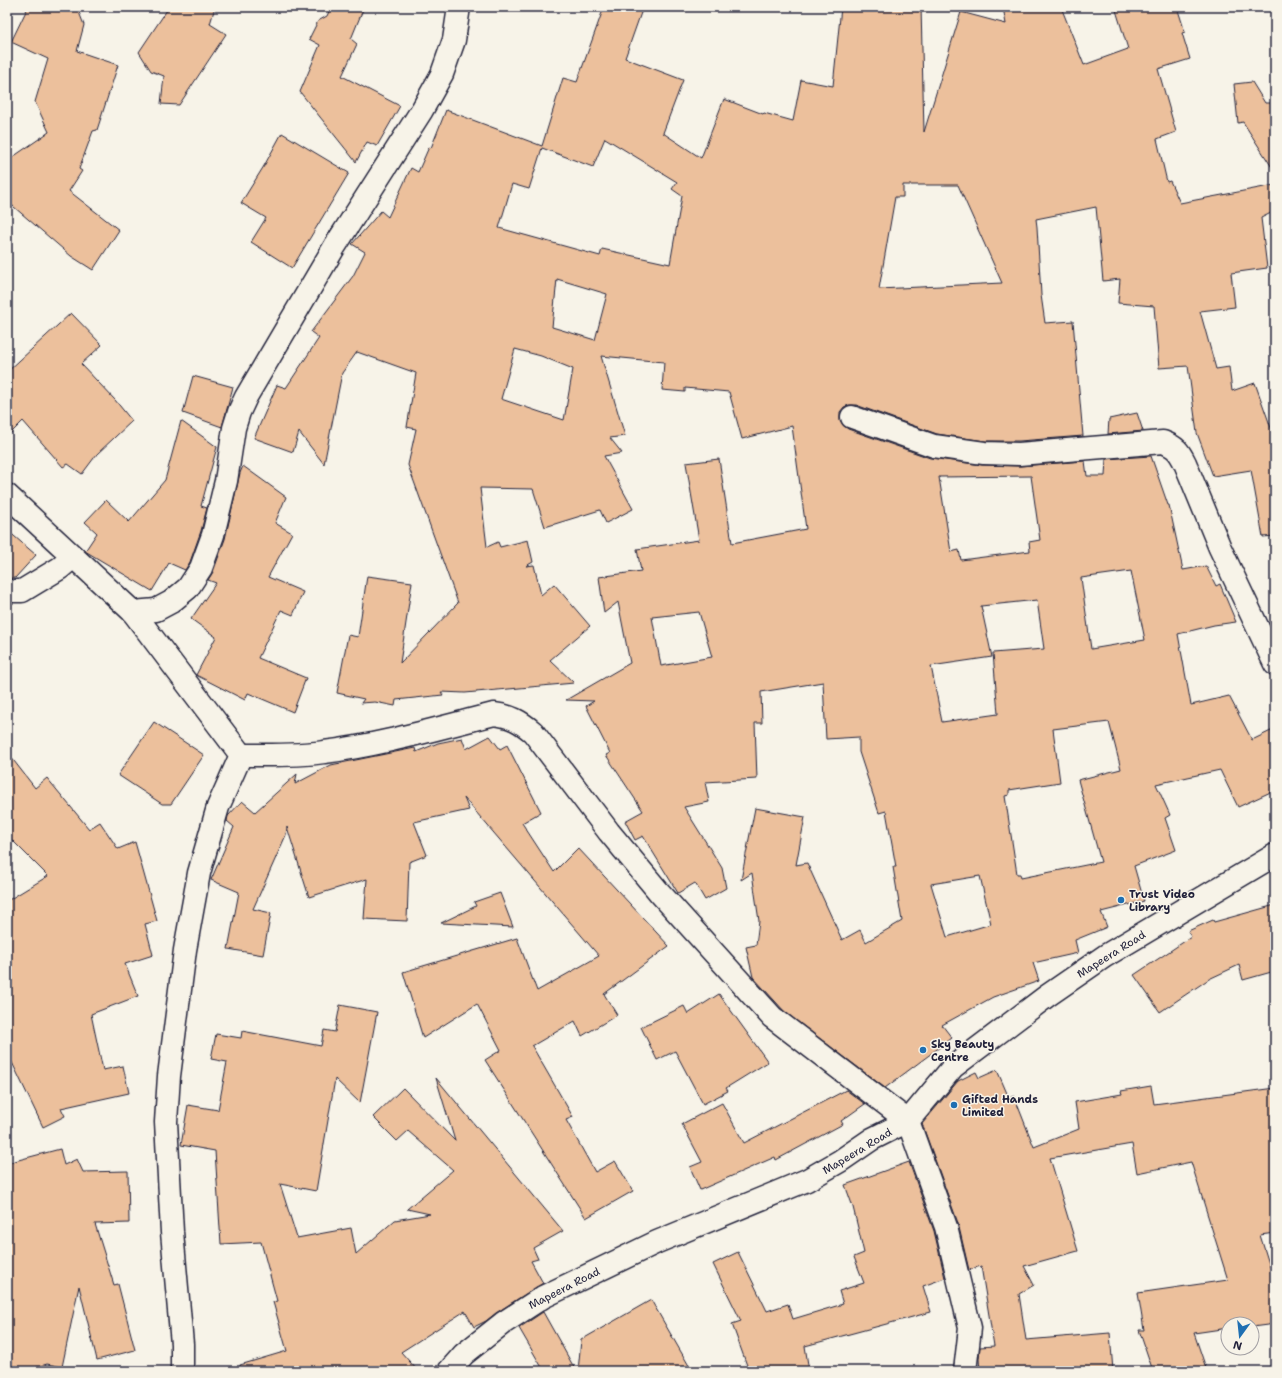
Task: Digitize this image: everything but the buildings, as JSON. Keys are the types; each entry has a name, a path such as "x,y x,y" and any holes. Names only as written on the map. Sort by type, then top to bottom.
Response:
{"street":[{"path":"133,612 156,610 171,602 188,588 201,568 214,535 226,481 234,428 239,412 246,397 331,253 422,110 439,80 454,40 459,7"},
{"path":"852,417 934,446 984,453 1019,454 1163,442 1173,446 1180,453 1185,463 1220,548 1275,664"},
{"path":"7,494 133,612 241,755"},
{"path":"7,591 22,591 60,568 73,557"},
{"path":"241,755 323,752 366,745 494,714 507,715 523,723 533,732 610,832 659,892 772,1017 908,1121 946,1227 970,1328 965,1371"},
{"path":"182,1371 182,1344 172,1232 166,1122 170,1076 185,950 199,873 218,807 241,755"},
{"name":"Mapeera Road","path":"449,1371 464,1354 503,1322 543,1297 657,1242 807,1180 840,1161 872,1139 908,1121 954,1067 1047,996 1105,956 1275,855"}],"place":[{"name":"Trust Video Library","path":"1121,900"},
{"name":"Sky Beauty Centre","path":"923,1050"},
{"name":"Gifted Hands Limited","path":"954,1105"}]}
